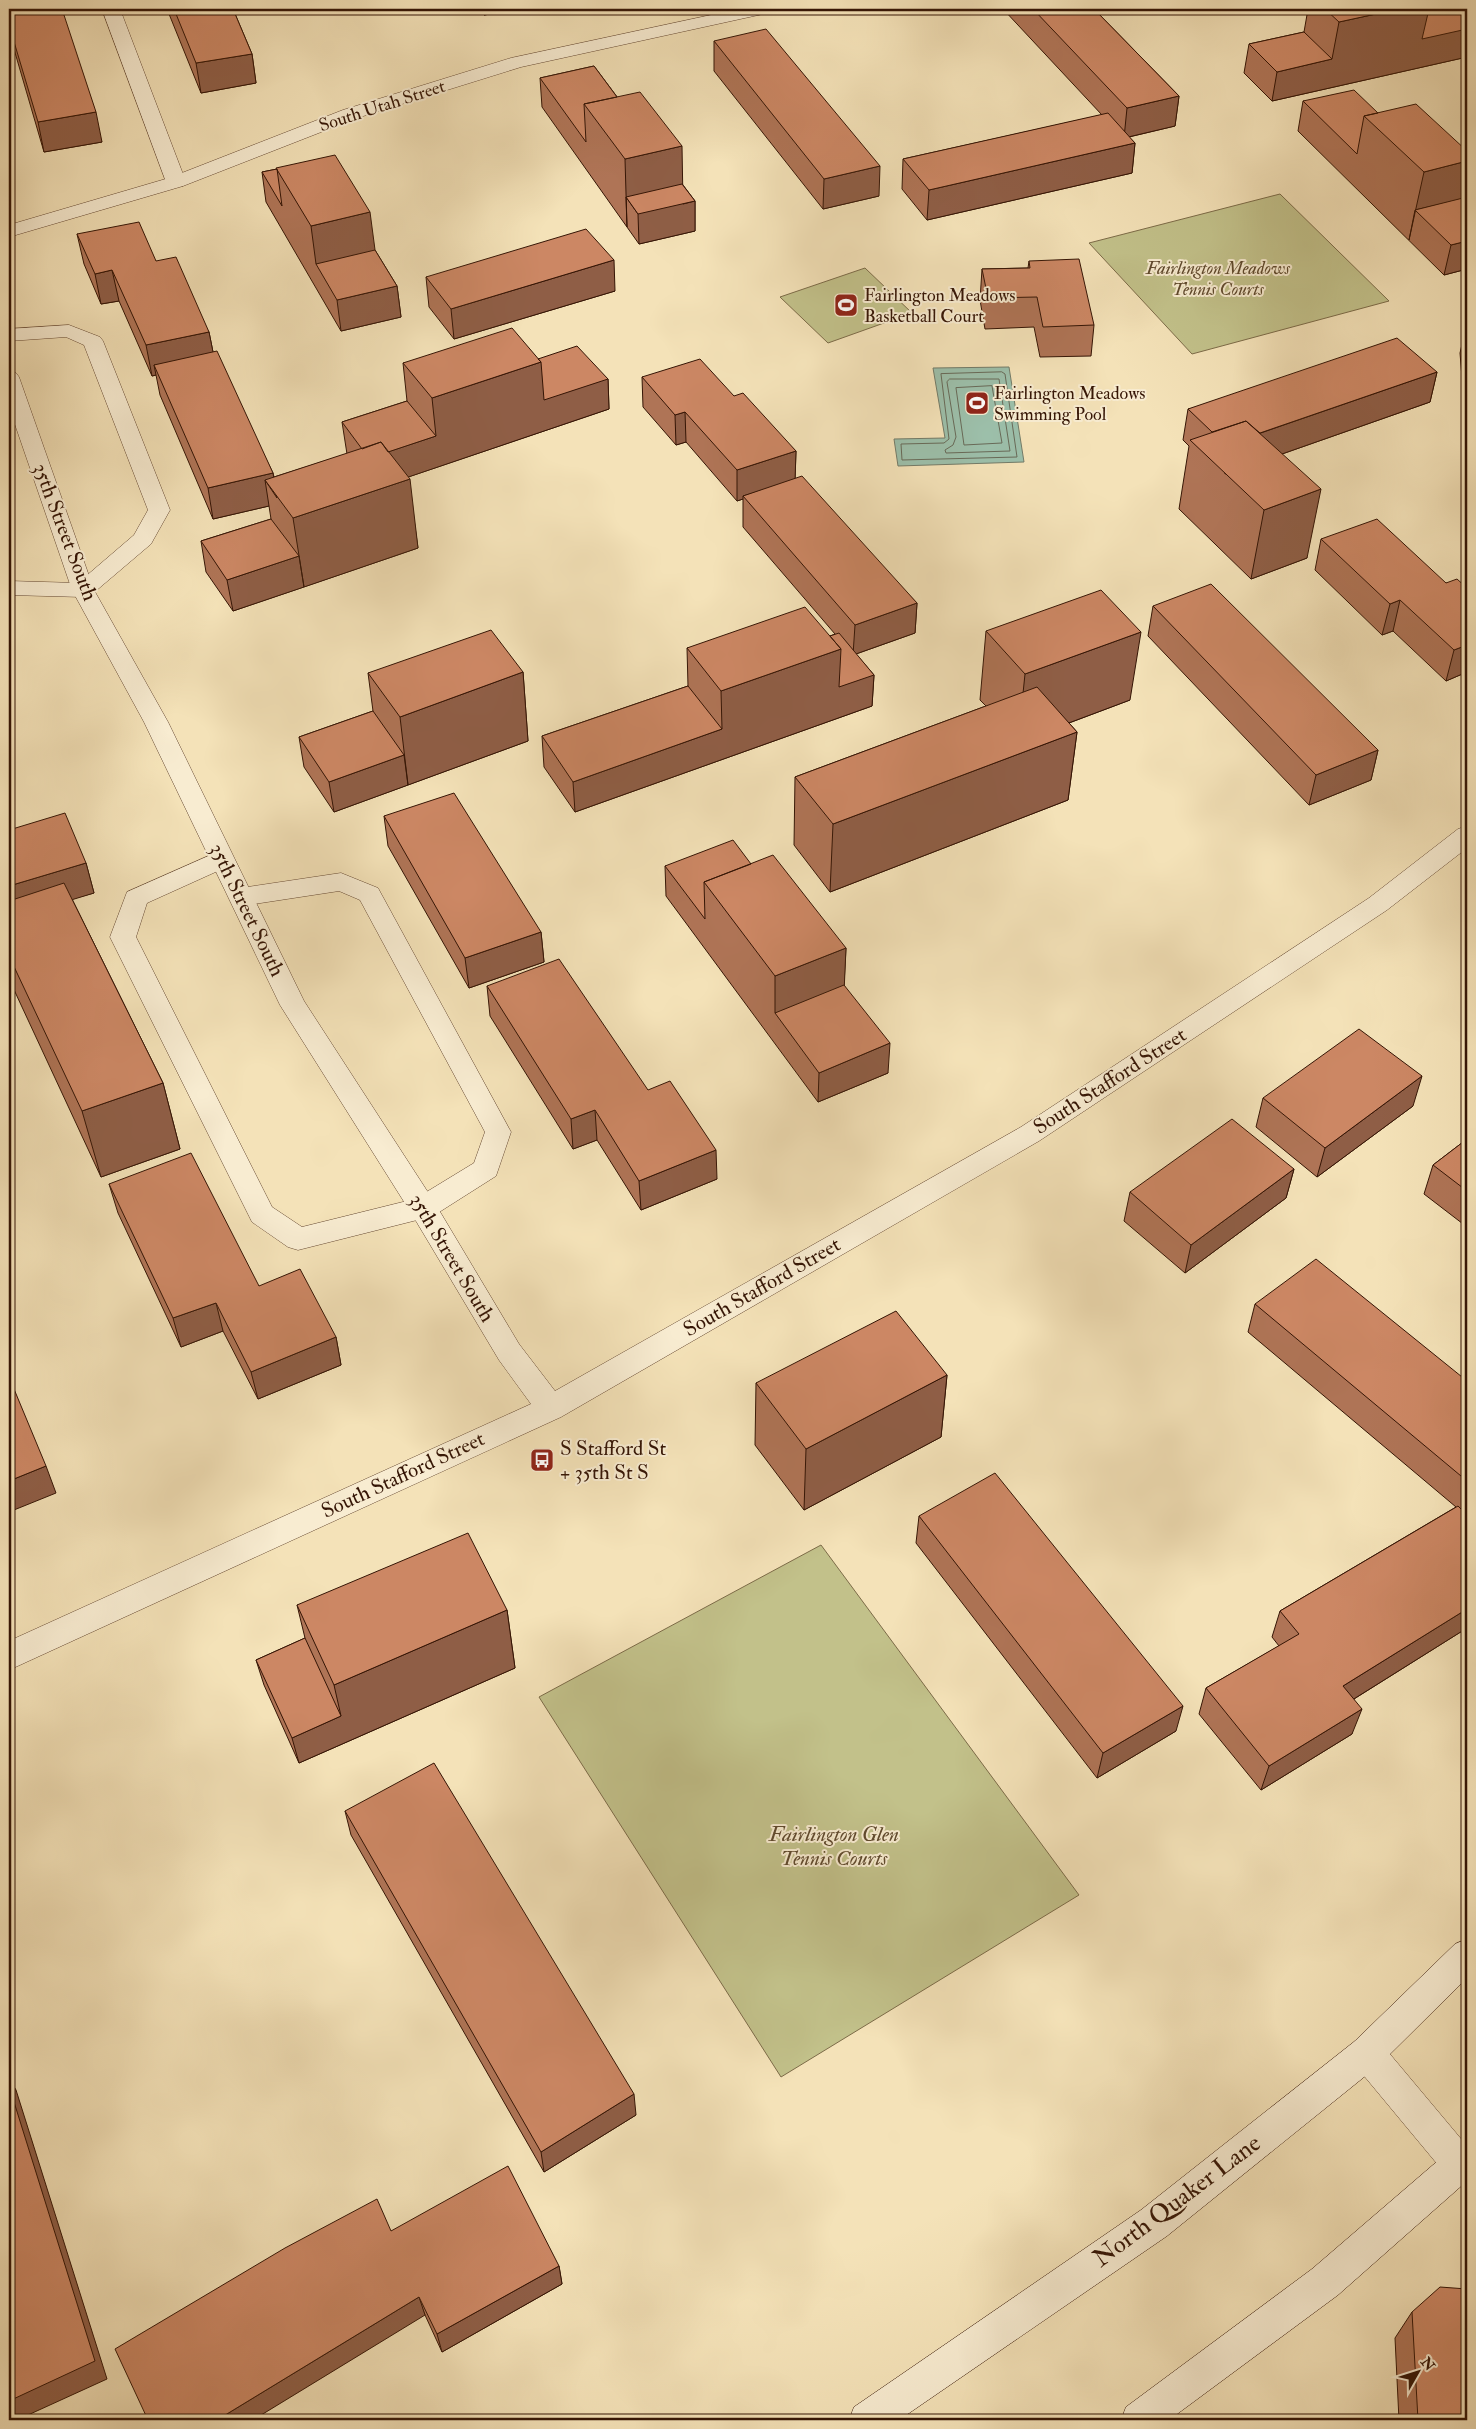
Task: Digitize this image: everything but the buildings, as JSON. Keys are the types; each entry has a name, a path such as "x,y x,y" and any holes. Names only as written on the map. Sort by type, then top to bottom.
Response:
{"street":[{"path":"111,9 176,182"},
{"name":"South Utah Street","path":"9,231 176,182 350,114 517,62 763,9"},
{"path":"9,335 69,331 93,341 159,510 143,539 84,590 9,588"},
{"name":"35th Street South","path":"9,377 84,590 156,722 293,1005 423,1208 509,1352 551,1408"},
{"name":"South Stafford Street","path":"9,1656 551,1408 1030,1134 1378,904 1467,835"},
{"path":"222,859 136,898 122,937 262,1214 298,1239 423,1208 486,1169 498,1132 369,894 341,882 241,897"},
{"name":"North Quaker Lane","path":"867,2420 1154,2223 1366,2053 1467,1955"},
{"path":"1139,2420 1325,2282 1464,2162 1366,2053"}],"green space":[{"name":"Fairlington Meadows Tennis Courts","path":"1280,194 1389,301 1192,354 1089,243"},
{"name":"Fairlington Meadows Basketball Court","path":"865,268 912,313 828,343 780,297"},
{"name":"Fairlington Glen Tennis Courts","path":"821,1545 1079,1895 781,2077 539,1697"}],"water":[{"name":"Fairlington Meadows Swimming Pool","path":"1009,367 1024,462 898,466 894,439 945,438 933,368"}],"place":[{"name":"Fairlington Meadows Basketball Court","path":"846,305"},
{"name":"Fairlington Meadows Swimming Pool","path":"977,403"},
{"name":"S Stafford St + 35th St S","path":"542,1460"}]}
